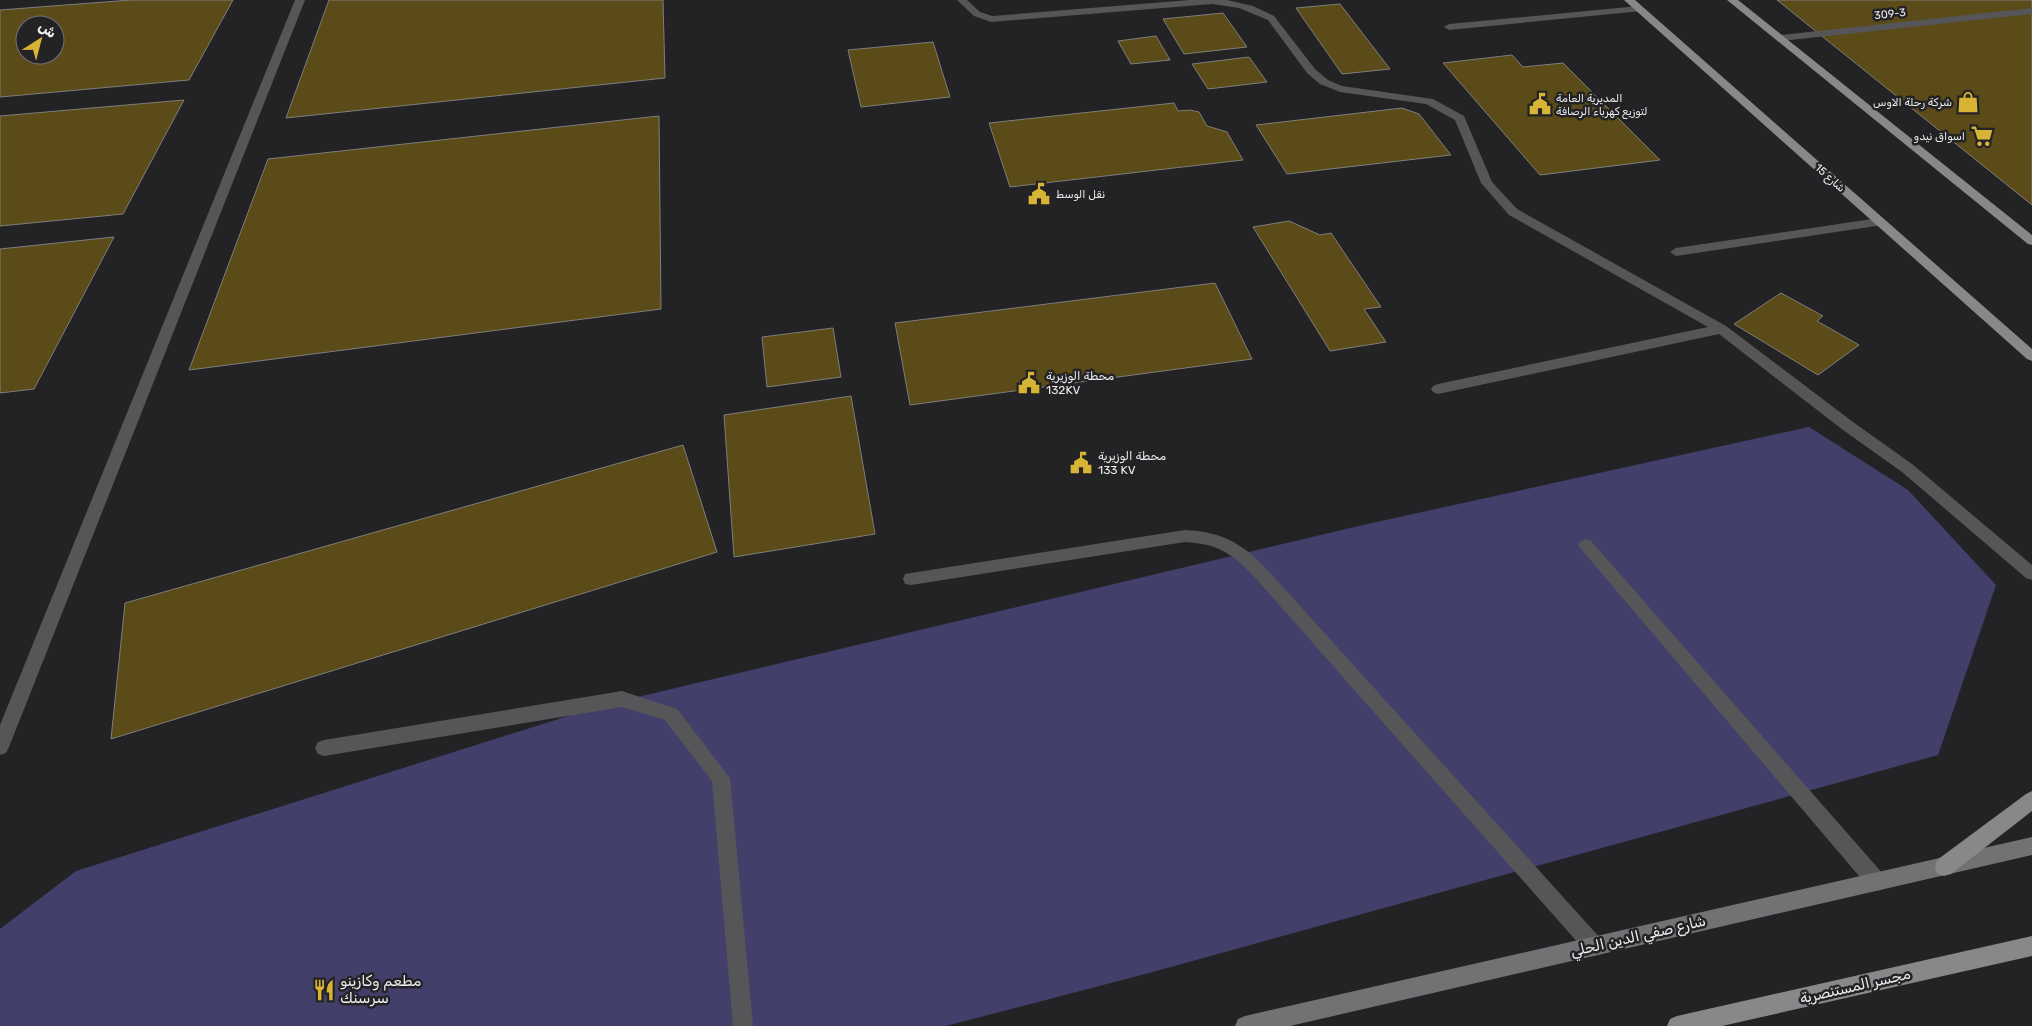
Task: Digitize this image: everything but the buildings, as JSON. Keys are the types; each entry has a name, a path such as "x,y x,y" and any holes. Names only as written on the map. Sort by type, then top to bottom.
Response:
{"main road":[{"name":"شارع 15","path":"1629,0 2032,356"},
{"path":"1732,0 2032,241"},
{"path":"2019,344 2032,365"},
{"path":"1944,867 2032,800"},
{"name":"مجسر المستنصرية","path":"1678,1026 2032,946"}],"street":[{"path":"0,746 300,0"},
{"path":"962,0 977,14 991,19 1212,1 1230,2 1263,13 1271,18 1311,72 1324,82 1340,89 1429,101 1460,118 1487,184 1513,212 1721,329 1848,426 1907,468 2032,574"},
{"path":"1448,27 1639,9"},
{"name":"309-3","path":"1781,38 2032,11"},
{"path":"1676,252 1879,222"},
{"path":"1438,389 1721,329"},
{"path":"911,579 1185,536 1208,537 1225,542 1256,568 1594,946"},
{"path":"1586,544 1877,882"},
{"path":"324,748 622,699 671,714 722,778 744,1026"},
{"name":"شارع صفي الدين الحلي","path":"1245,1026 2032,846"}],"shaded area":[{"path":"1809,427 1908,490 1996,585 1938,755 1149,973 946,1026 0,1026 0,929 76,871 600,706 1363,525"}],"place":[{"name":"شركة رحلة الاوس","path":"1968,102"},
{"name":"المديرية العامة لتوزيع كهرباء الرصافة","path":"1540,104"},
{"name":"اسواق نيدو","path":"1982,136"},
{"name":"نقل الوسط","path":"1039,194"},
{"name":"محطة الوزيرية 132KV","path":"1029,383"},
{"name":"محطة الوزيرية 133 KV","path":"1081,463"},
{"name":"مطعم وكازينو سرسنك","path":"324,990"}]}
